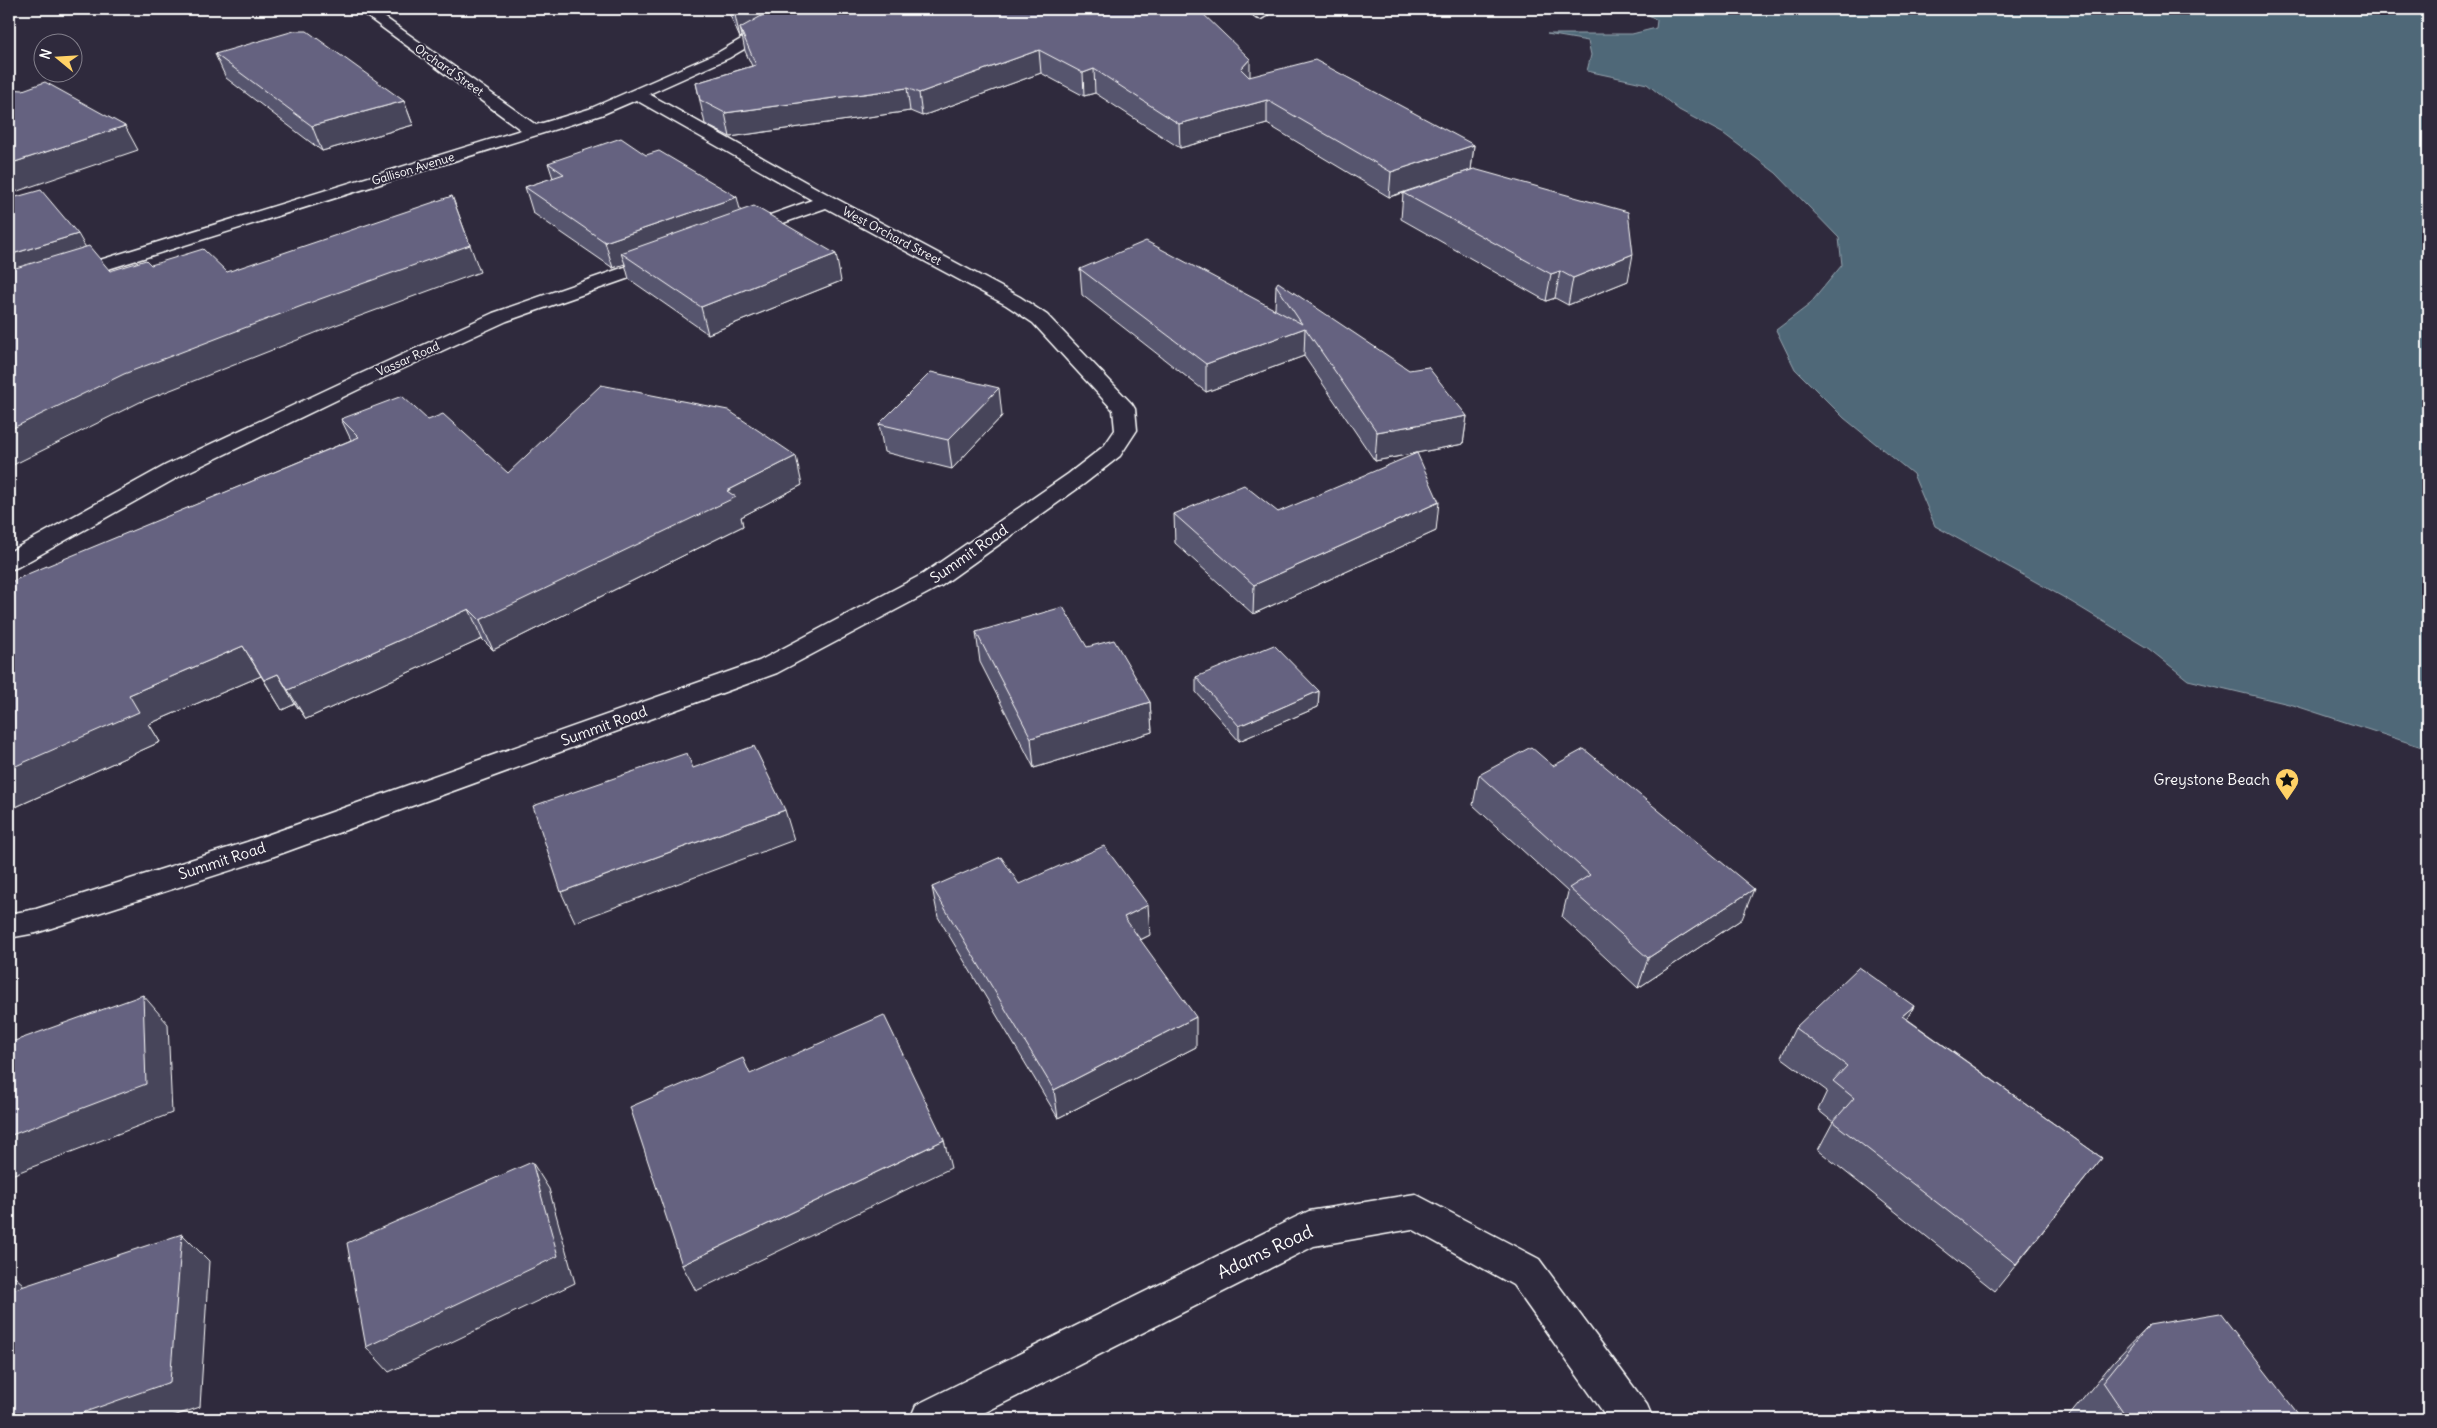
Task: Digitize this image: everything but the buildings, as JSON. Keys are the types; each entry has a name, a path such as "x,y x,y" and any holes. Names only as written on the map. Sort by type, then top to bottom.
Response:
{"street":[{"name":"Orchard Street","path":"364,9 534,131"},
{"name":"Gallison Avenue","path":"9,294 595,112 724,55 802,9"},
{"name":"West Orchard Street","path":"637,94 827,201 1013,301 1033,315 1124,409"},
{"path":"719,239 827,201"},
{"name":"Vassar Road","path":"9,562 174,470 367,378 500,317 683,252"},
{"name":"Summit Road","path":"9,926 36,921 258,850 768,667 932,580 1076,479 1112,451 1126,430 1124,409"},
{"name":"Adams Road","path":"930,1419 1309,1229 1415,1211 1526,1272 1632,1419"}],"water":[{"path":"1639,9 2428,9 2428,749 2293,705 2188,680 2149,649 2063,597 1935,526 1913,474 1844,418 1795,369 1776,330 1809,305 1842,265 1839,238 1776,173 1724,134 1679,110 1647,84 1587,71 1591,55 1588,41 1547,34 1632,34 1656,28 1657,20"}],"place":[{"name":"Greystone Beach","path":"2287,801"}]}
